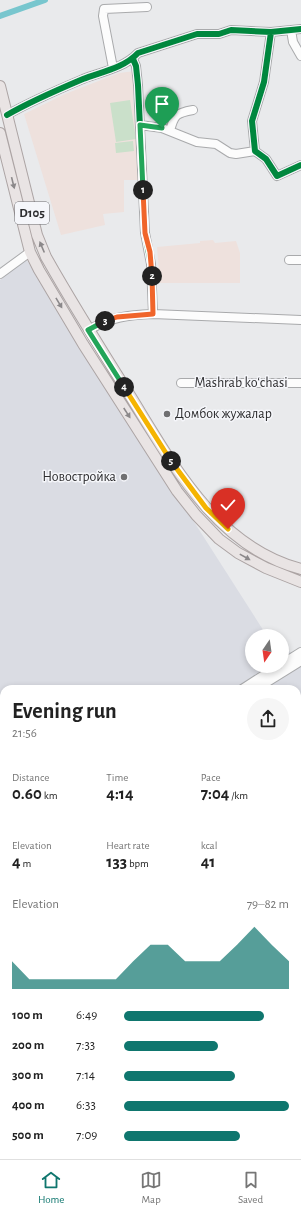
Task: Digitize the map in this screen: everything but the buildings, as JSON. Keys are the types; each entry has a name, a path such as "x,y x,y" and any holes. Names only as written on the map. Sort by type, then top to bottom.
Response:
{"main road":[{"name":"D105","path":"0,86 4,117 37,236 46,257 88,330 145,422 186,483 206,508 228,529 252,547 275,559 301,569"},
{"name":"D105","path":"0,133 30,252 83,344 178,491 196,515 219,539 238,553 266,568 301,582"}],"street":[{"path":"113,68 103,16 104,9 147,7"},
{"path":"4,117 84,79 133,59 138,54 197,34 219,34 231,30 271,32 301,28"},
{"path":"291,30 294,42 301,56"},
{"path":"255,151 252,121 264,82 271,32"},
{"path":"133,59 136,66 145,233 151,258 153,314"},
{"path":"170,131 176,115 192,110"},
{"path":"140,125 170,131 182,138 193,139 197,142 216,144 230,153 255,151 266,159 277,176 301,165"},
{"path":"0,274 30,252"},
{"path":"289,260 301,260"},
{"path":"88,330 117,317 153,314 301,320"},
{"name":"Mashrab koʻchasi","path":"181,382 301,383"},
{"path":"289,660 301,652"},
{"path":"262,685 301,660"},
{"path":"248,685 267,673"}],"shaded area":[{"path":"135,71 133,99 140,180 124,180 124,212 103,214 105,225 61,235 24,114 65,94 119,73"},
{"path":"213,240 215,243 236,241 240,253 240,283 160,283 157,247 200,243 200,241"},
{"path":"26,259 263,629 245,629 245,673 289,673 289,651 301,660 301,685 0,685 0,280"}],"green space":[{"path":"130,100 136,139 116,142 110,103"},
{"path":"133,141 134,151 116,153 115,143"}],"waterway":[{"path":"0,16 45,0"}],"cycle path":[{"path":"7,115 64,87 119,66 138,53 197,34 219,34 231,30 271,32 301,29"},
{"path":"271,32 264,82 252,121 255,151 266,159 277,176 301,165"},
{"path":"133,59 136,66 138,85 145,233 151,264 153,314"}],"place":[{"name":"Домбок жужалар","path":"167,414"},
{"name":"Новостройка","path":"124,477"}],"route":[{"path":"162,128 140,125 145,233 150,252 153,314 117,317 88,330 145,422 186,483 206,508 228,529"}]}
